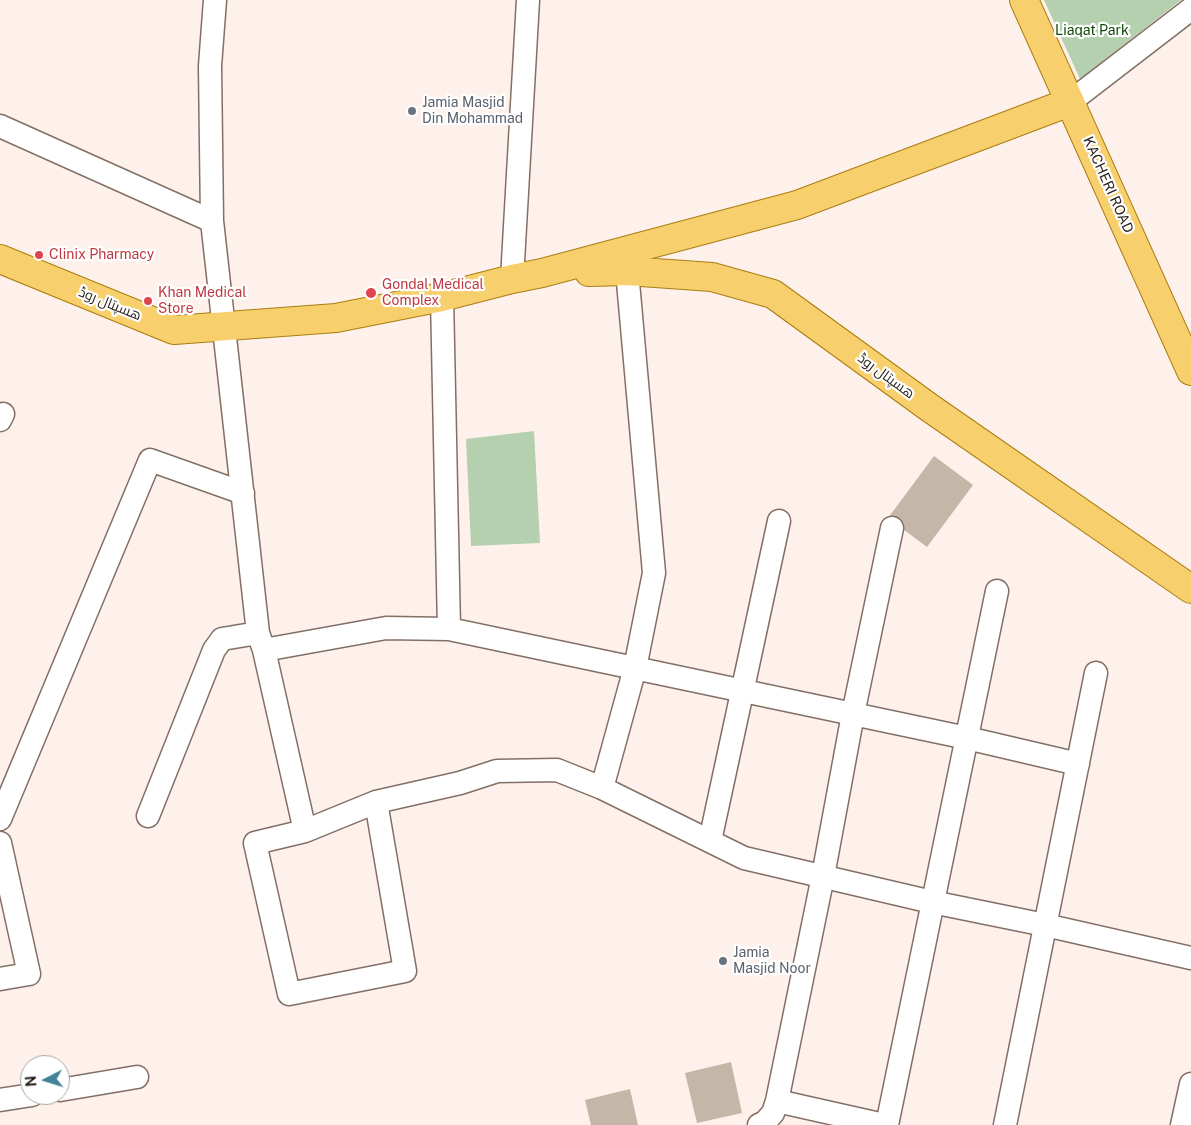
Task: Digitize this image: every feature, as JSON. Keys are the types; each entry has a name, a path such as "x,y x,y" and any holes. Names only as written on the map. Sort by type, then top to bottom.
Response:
{"main road":[{"name":"KACHERI ROAD","path":"1024,0 1191,371"},
{"path":"542,273 797,205 1070,102"},
{"name":"ھسپتال روڈ","path":"0,259 174,330 336,318 442,297 542,273 627,271 712,277 773,294 930,408 1191,589"}],"street":[{"path":"214,0 210,66 212,221 261,641 305,831"},
{"path":"512,279 528,0"},
{"path":"1070,102 1191,9"},
{"path":"0,126 212,221"},
{"path":"602,788 635,668 654,573 627,271"},
{"path":"442,297 449,629"},
{"path":"0,819 150,460 243,493"},
{"path":"710,841 779,521"},
{"path":"759,1125 765,1122 773,1113 777,1101 823,876 853,714 892,528"},
{"path":"777,1101 886,1125 998,591"},
{"path":"148,816 214,650 222,639 261,641 386,628 449,629 967,738 1078,764"},
{"path":"1005,1125 1096,673"},
{"path":"376,802 405,971 289,994 255,843 305,831 376,802 460,784 497,771 557,770 602,788 744,858 932,902 1191,958"},
{"path":"0,843 29,974 0,978"},
{"path":"70,1088 137,1077"},
{"path":"1182,1125 1191,1084"},
{"path":"0,1100 20,1097"}],"green space":[{"name":"Liaqat Park","path":"1044,0 1181,0 1080,79"},
{"path":"534,431 540,543 471,546 466,439"}],"building":[{"path":"934,456 973,485 927,547 888,518"},
{"path":"731,1062 742,1113 697,1123 685,1073"},
{"path":"630,1089 638,1125 591,1125 585,1100"}],"place":[{"name":"Jamia Masjid Din Mohammad","path":"412,111"},
{"name":"Clinix Pharmacy","path":"39,255"},
{"name":"Gondal Medical Complex","path":"371,293"},
{"name":"Khan Medical Store","path":"148,301"},
{"name":"Jamia Masjid Noor","path":"723,961"}]}
